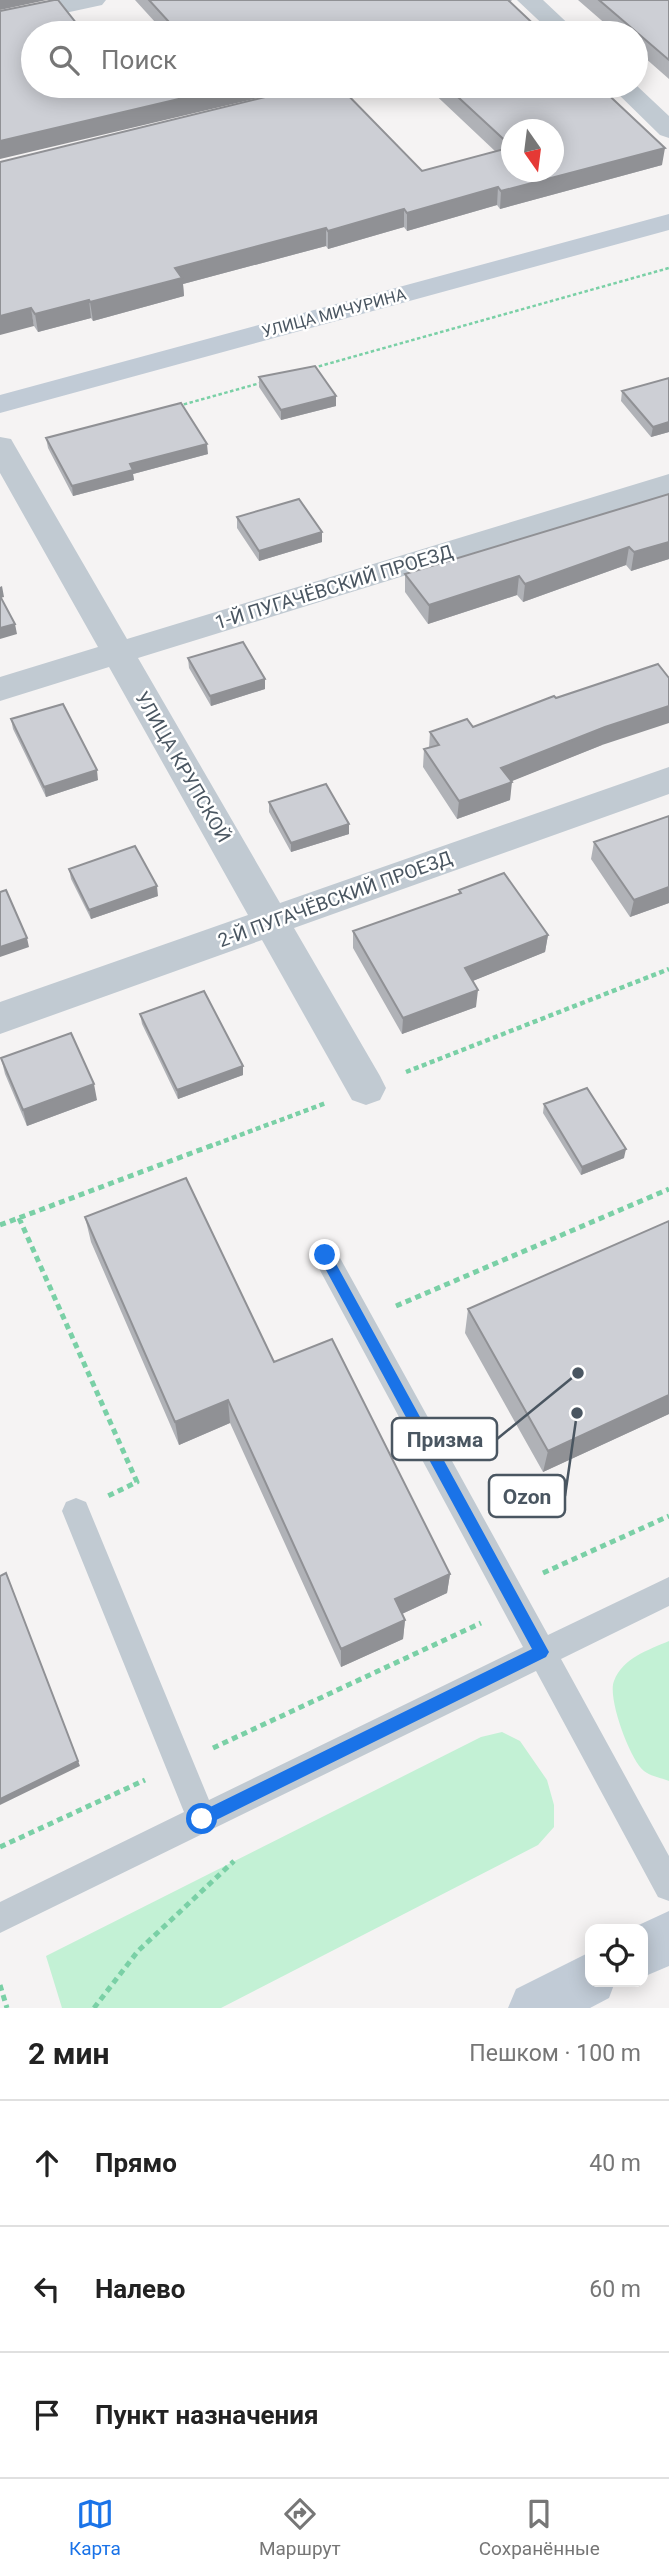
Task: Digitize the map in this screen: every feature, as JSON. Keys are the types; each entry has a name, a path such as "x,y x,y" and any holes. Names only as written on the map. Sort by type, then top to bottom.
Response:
{"main road":[{"name":"УЛИЦА МИЧУРИНА","path":"0,404 669,222"},
{"path":"648,1948 669,1937"},
{"path":"535,2008 585,1982"}],"street":[{"path":"0,20 94,0"},
{"path":"529,0 549,21"},
{"path":"635,98 669,130"},
{"name":"УЛИЦА КРУПСКОЙ","path":"0,446 366,1088"},
{"name":"1-Й ПУГАЧЁВСКИЙ ПРОЕЗД","path":"0,690 669,484"},
{"name":"2-Й ПУГАЧЁВСКИЙ ПРОЕЗД","path":"0,1018 669,780"}],"lane":[{"path":"325,1255 669,1886"},
{"path":"76,1511 202,1819"},
{"path":"0,1918 669,1591"}],"path":[{"path":"310,369 669,268"},
{"path":"177,406 270,380"},
{"path":"361,1321 669,1189"},
{"path":"19,1218 137,1482 76,1511"},
{"path":"0,1847 179,1764 512,1598 669,1516"},
{"path":"94,2008 138,1951 234,1861"},
{"path":"0,1985 7,2008"}],"green space":[{"path":"669,1641 669,1781 647,1773 638,1765 621,1728 613,1689 614,1681 623,1666"},
{"path":"502,1732 520,1741 547,1780 554,1805 554,1827 538,1845 221,2008 62,2008 46,1956 481,1737"}],"building":[{"path":"58,0 75,21 21,21 21,98 183,98 0,141 0,11"},
{"path":"149,0 508,0 530,21 168,21"},
{"path":"599,0 669,0 669,60 648,42 648,21 624,21"},
{"path":"261,98 351,98 422,171 501,150 501,182 535,182 501,191 498,187 407,213 404,209 328,231 326,228 175,268 182,278 90,302 89,300 35,314 31,308 0,316 0,162"},
{"path":"459,98 612,98 665,148 564,174 564,119 501,119 501,137"},
{"path":"315,366 336,396 281,410 259,377"},
{"path":"669,378 669,422 653,427 622,391"},
{"path":"181,403 207,444 130,464 133,470 72,486 46,438"},
{"path":"669,494 669,542 634,552 629,547 525,584 519,576 429,605 405,574"},
{"path":"299,499 322,532 259,551 237,517"},
{"path":"0,596 15,624 0,628"},
{"path":"243,642 265,679 210,696 188,658"},
{"path":"658,664 669,678 669,706 605,727 501,768 512,782 459,801 424,749 439,745 430,732 467,719 473,727 554,696 556,698"},
{"path":"63,704 97,770 44,787 11,719"},
{"path":"326,784 349,824 291,843 269,802"},
{"path":"669,816 669,887 634,900 594,842"},
{"path":"135,846 157,886 89,910 69,869"},
{"path":"504,873 548,935 465,968 478,990 403,1018 353,931 461,893 459,890"},
{"path":"6,890 27,938 0,947 0,892"},
{"path":"204,991 243,1066 177,1090 140,1014"},
{"path":"71,1033 94,1084 23,1110 1,1058"},
{"path":"587,1088 626,1149 582,1167 544,1104"},
{"path":"186,1178 274,1362 332,1339 450,1574 395,1599 405,1620 341,1649 228,1400 175,1422 85,1217"},
{"path":"669,1221 669,1395 548,1451 468,1309"},
{"path":"6,1573 78,1761 0,1799 0,1576"}],"place":[{"name":"Призма","path":"578,1373"},
{"name":"Ozon","path":"577,1413"}],"route":[{"path":"202,1819 541,1652 325,1255"}]}
